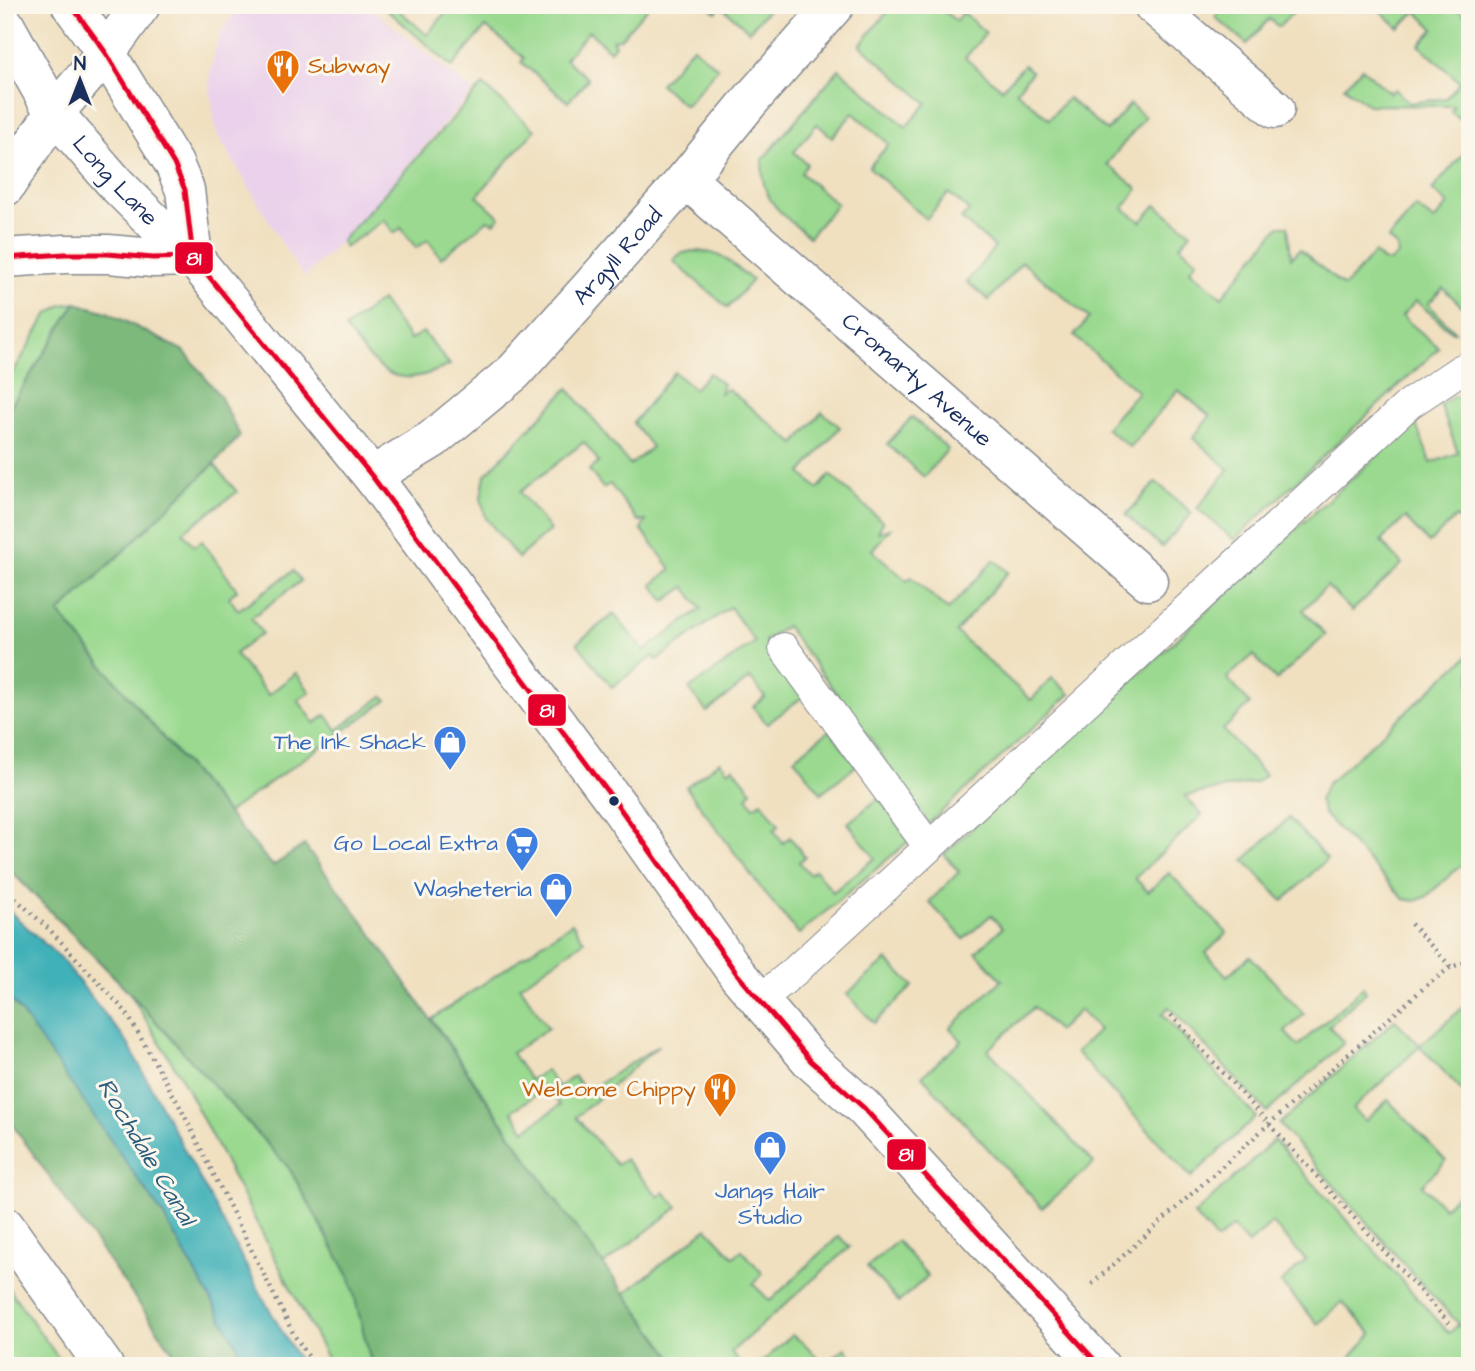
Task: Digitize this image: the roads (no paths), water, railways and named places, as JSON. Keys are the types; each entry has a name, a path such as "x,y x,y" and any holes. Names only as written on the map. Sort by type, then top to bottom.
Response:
{"main road":[{"name":"Long Lane","path":"71,5 106,53 174,164 185,190 193,257"},
{"path":"5,187 54,113 106,53 141,5"},
{"name":"Argyll Road","path":"372,476 433,439 514,372 686,179 749,102 835,5"},
{"path":"1153,5 1275,109"},
{"name":"Long Lane","path":"5,25 54,113 116,184 193,257 372,476 619,807 737,974 811,1061 863,1107 1100,1366"},
{"name":"Cromarty Avenue","path":"686,179 1148,581"},
{"path":"5,258 65,254 193,257"},
{"path":"5,1226 104,1366"}],"lane":[{"path":"760,1000 796,970 1409,404 1470,366"},
{"path":"784,648 929,847"}],"water":[{"name":"Rochdale Canal","path":"5,907 60,958 127,1042 302,1366 249,1366 163,1215 5,993"}],"place":[{"name":"Subway","path":"283,96"},
{"name":"The Ink Shack","path":"450,772"},
{"name":"Go Local Extra","path":"522,873"},
{"name":"Washeteria","path":"556,919"},
{"name":"Welcome Chippy","path":"720,1119"},
{"name":"Jangs Hair Studio","path":"770,1177"}]}
